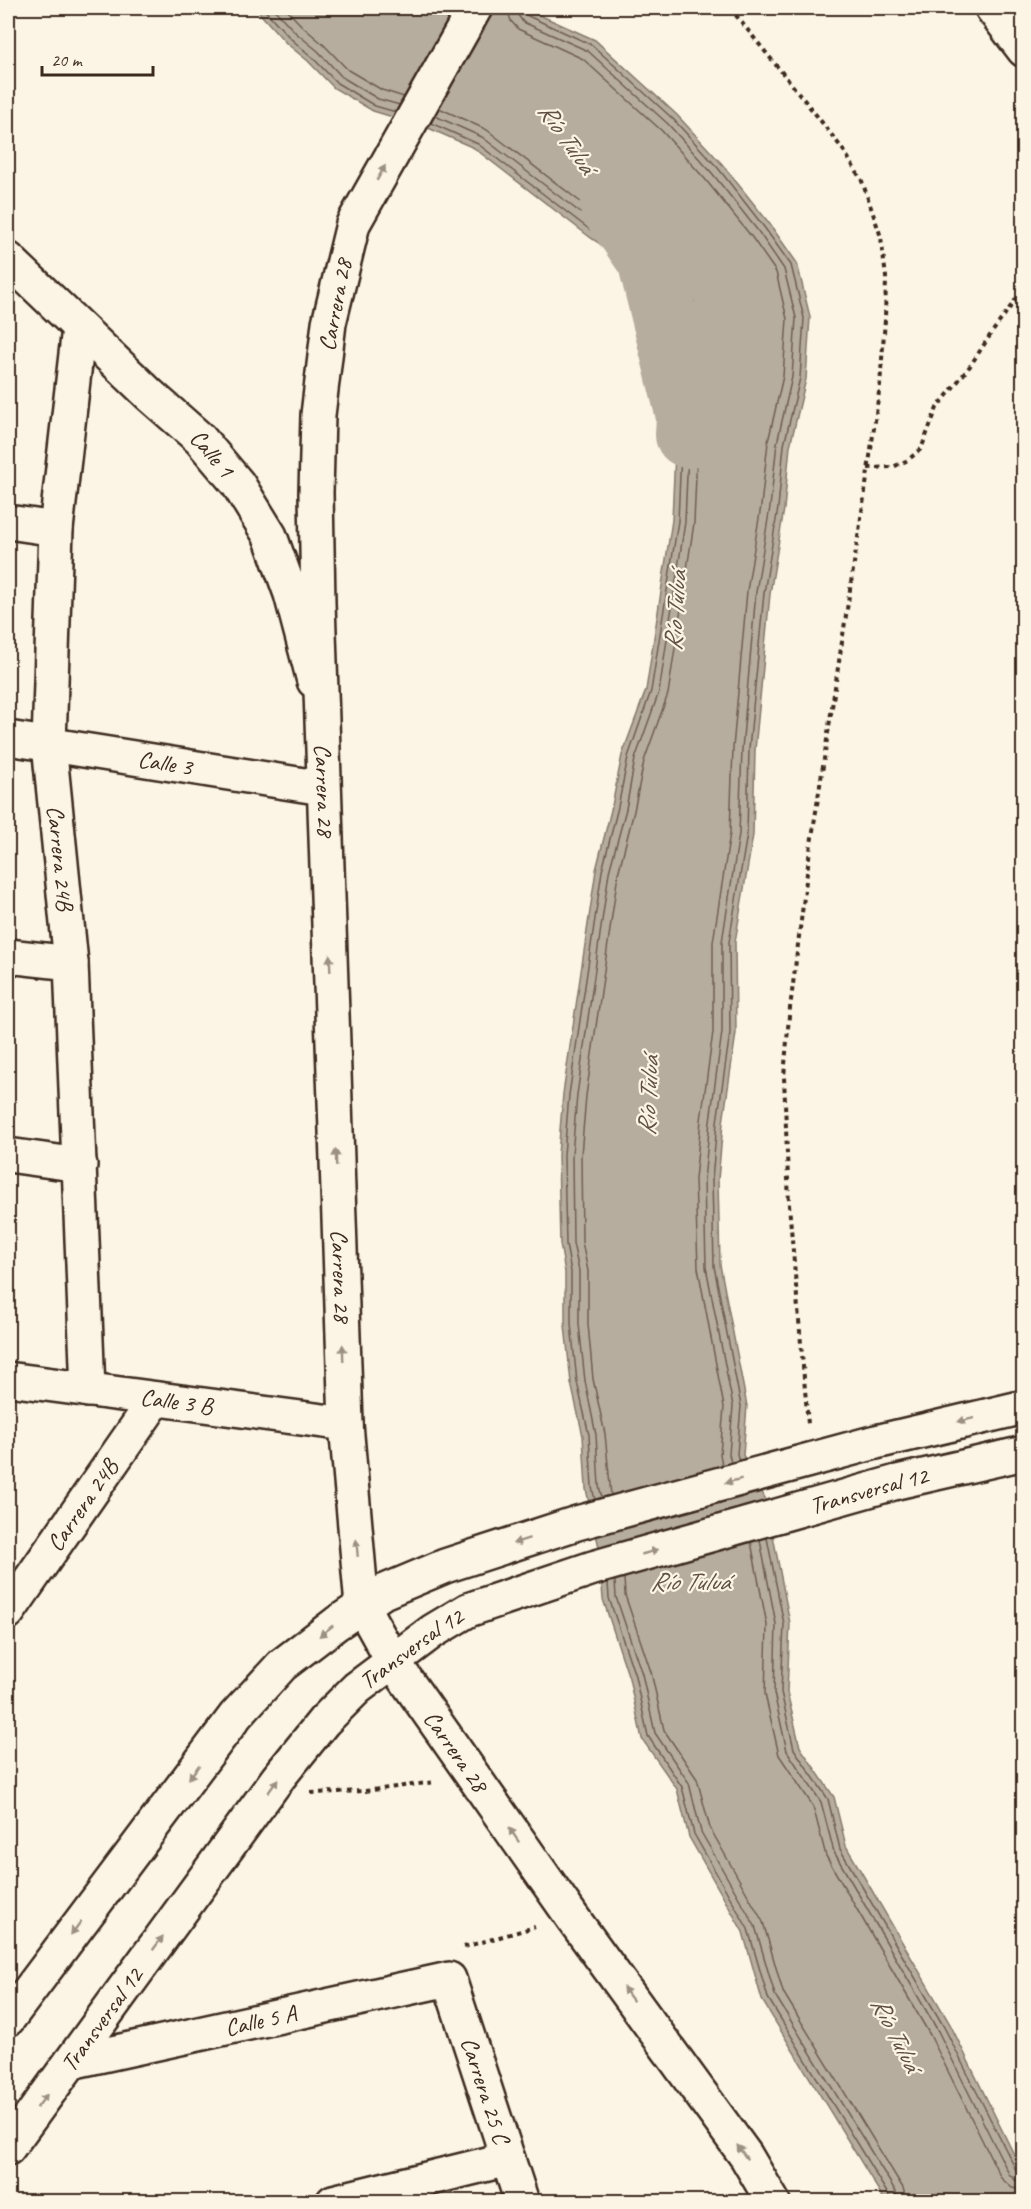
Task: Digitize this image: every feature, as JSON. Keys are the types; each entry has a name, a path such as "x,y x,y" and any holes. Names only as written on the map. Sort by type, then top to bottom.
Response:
{"street":[{"name":"Carrera 28","path":"475,8 352,224 329,323 318,415 316,493 323,788 346,1424 362,1606 392,1660 572,1917 746,2156 773,2202"},
{"path":"992,8 1023,50"},
{"name":"Calle 1","path":"8,259 200,439 238,484 270,536 291,594 321,709"},
{"name":"Carrera 24B","path":"79,328 56,529 49,744 71,963 81,1165 88,1390"},
{"path":"8,522 56,529"},
{"name":"Calle 3","path":"8,738 323,788"},
{"path":"8,956 71,963"},
{"path":"8,1155 81,1165"},
{"name":"Calle 3 B","path":"8,1379 346,1424"},
{"name":"Carrera 24B","path":"13,1597 156,1399"},
{"name":"Transversal 12","path":"13,2003 236,1715 282,1665 337,1623 383,1593 445,1566 577,1523 899,1436 1023,1407"},
{"name":"Transversal 12","path":"8,2148 268,1792 324,1721 357,1688 433,1631 468,1610 593,1568 897,1482 1023,1453"},
{"name":"Calle 5 A","path":"71,2062 449,1979"},
{"name":"Carrera 25 C","path":"449,1979 522,2202"},
{"path":"333,2202 508,2159"}],"path":[{"path":"730,8 844,152 862,181 881,237 886,277 879,384 809,857 789,1016 784,1077 800,1463"},
{"path":"868,468 893,467 908,460 921,449 937,408 970,366 1023,288"},
{"path":"268,1792 319,1794 365,1791 473,1777"},
{"path":"463,1947 572,1917"}],"water":[{"name":"Río Tuluá","path":"255,8 524,8 595,40 677,115 722,164 769,223 797,263 810,317 806,379 790,446 784,509 770,594 755,750 753,835 735,942 736,1033 723,1123 718,1180 720,1265 747,1406 743,1455 766,1500 790,1623 787,1692 800,1747 834,1797 846,1846 950,2024 1023,2173 1023,2201 885,2201 762,2000 743,1932 689,1837 677,1789 642,1739 629,1678 603,1599 599,1547 586,1489 583,1436 571,1383 565,1325 565,1272 560,1244 558,1155 563,1094 596,870 622,755 646,690 672,520 675,452 672,305 650,277 591,238 474,148 426,127 373,111 334,88 308,61 286,43"}],"waterway":[{"name":"Río Tuluá","path":"613,206 650,259 689,416 688,435"}]}
